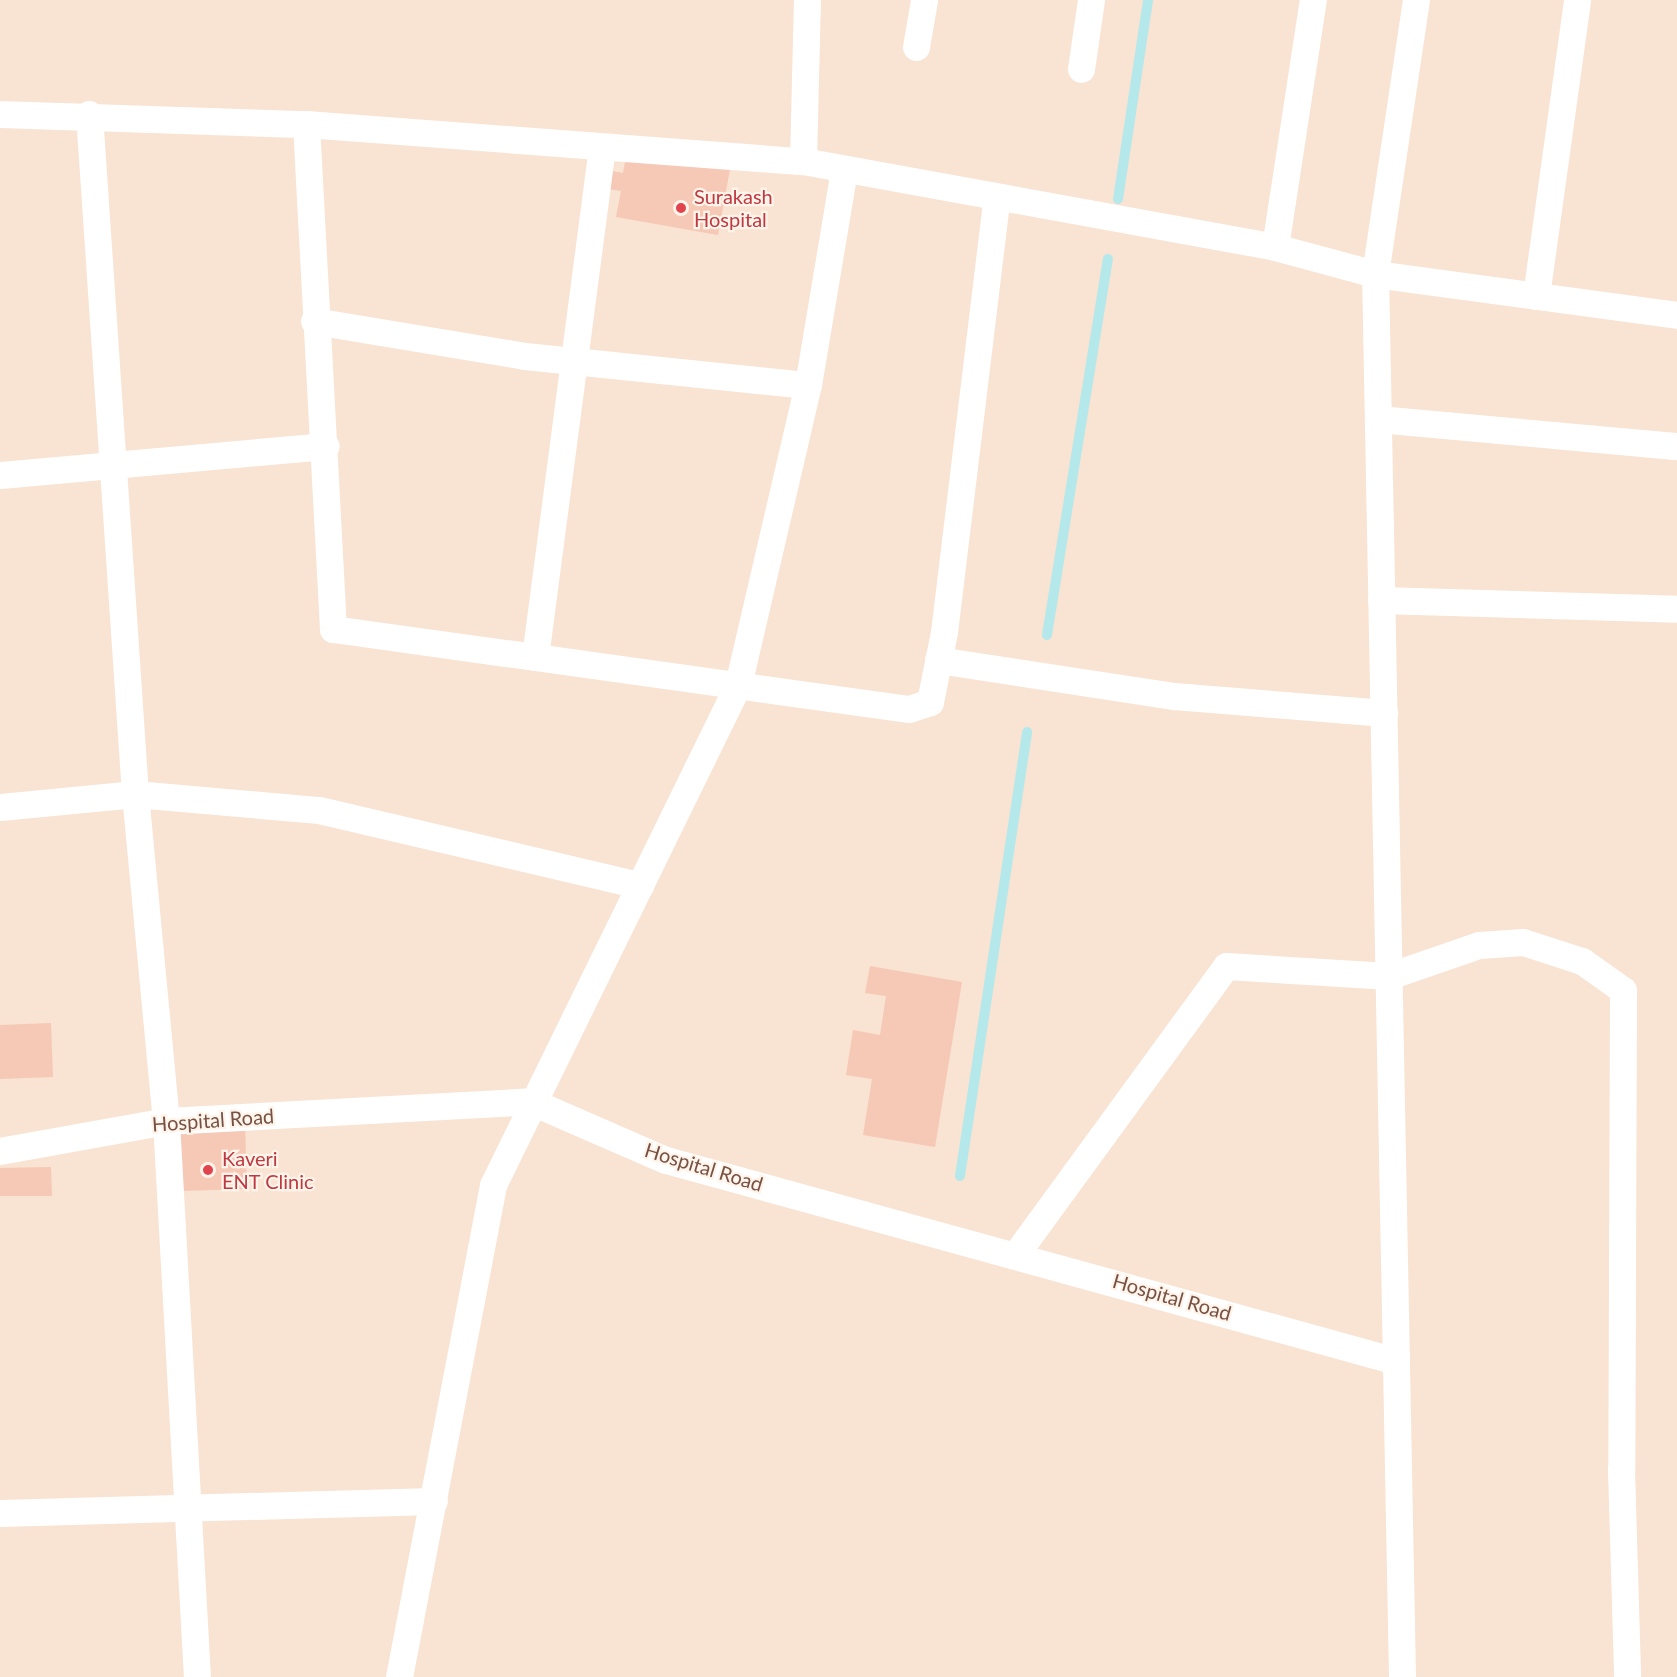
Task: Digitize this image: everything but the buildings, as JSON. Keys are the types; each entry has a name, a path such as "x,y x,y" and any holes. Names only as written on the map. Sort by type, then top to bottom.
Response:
{"street":[{"path":"803,161 807,0"},
{"path":"916,47 924,0"},
{"path":"1082,69 1091,0"},
{"path":"1275,247 1313,0"},
{"path":"1402,1677 1375,274 1416,0"},
{"path":"1536,296 1577,0"},
{"path":"0,114 89,114 306,124 803,161 1275,247 1375,274 1677,315"},
{"path":"89,114 110,467 135,794 166,1121 190,1508 197,1677"},
{"path":"306,124 314,321 326,446 333,629 909,709 930,702 938,660 997,197"},
{"path":"534,657 602,147"},
{"path":"399,1677 493,1185 530,1101 738,685 808,385 844,169"},
{"path":"314,321 575,361 808,385"},
{"path":"1378,419 1677,446"},
{"path":"0,475 326,446"},
{"path":"1381,600 1677,609"},
{"path":"938,660 1174,696 1384,712"},
{"path":"0,807 135,794 319,810 640,885"},
{"path":"1016,1254 1226,966 1389,976 1479,945 1523,942 1582,961 1623,990 1621,1468 1627,1677"},
{"name":"Hospital Road","path":"0,1151 166,1121 530,1101 666,1160 1016,1254 1396,1360"},
{"path":"0,1513 434,1501"}],"shaded area":[{"path":"0,0 1677,0 1677,1677 0,1677"}],"waterway":[{"path":"1118,199 1148,0"},
{"path":"1047,635 1108,259"},
{"path":"960,1176 1027,732"}],"place":[{"name":"Surakash Hospital","path":"681,208"},
{"name":"Kaveri ENT Clinic","path":"208,1170"}]}
